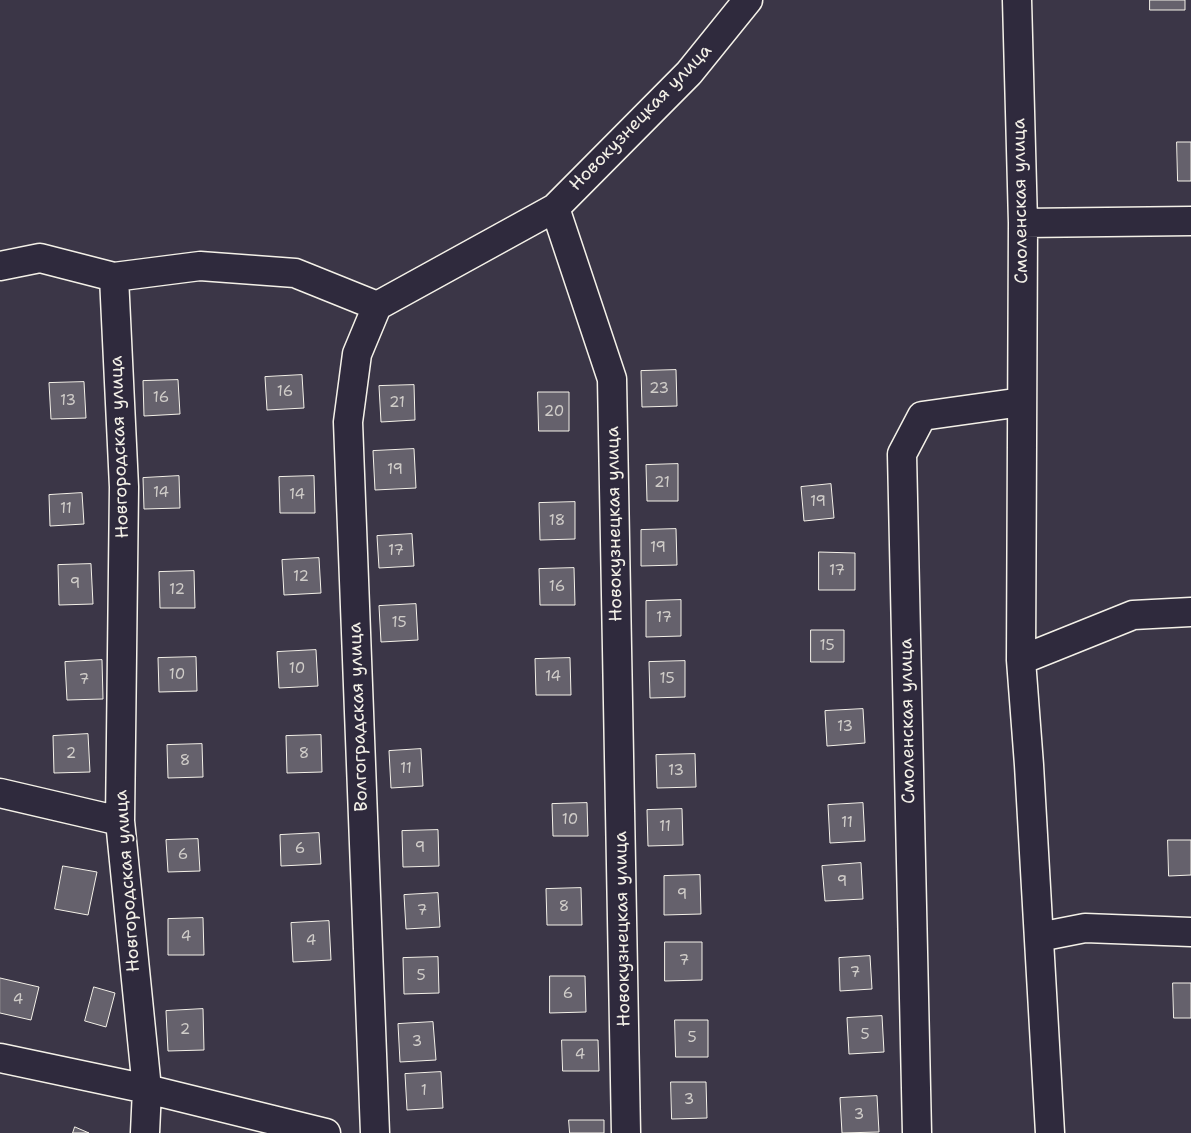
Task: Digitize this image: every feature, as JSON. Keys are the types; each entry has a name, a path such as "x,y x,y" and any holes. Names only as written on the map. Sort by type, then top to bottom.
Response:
{"street":[{"name":"Новокузнецкая улица","path":"626,1133 612,379 555,208 689,73 748,0"},
{"name":"Смоленская улица","path":"1017,0 1022,223 1021,660 1029,765 1050,1133"},
{"path":"0,266 40,258 114,277 200,266 295,273 376,306 555,208"},
{"path":"1022,223 1191,221"},
{"name":"Новгородская улица","path":"114,277 124,487 120,821 146,1089 145,1133"},
{"name":"Волгоградская улица","path":"375,1133 348,422 357,354 376,306"},
{"name":"Смоленская улица","path":"917,1133 902,454 922,416 1022,402"},
{"path":"1021,660 1133,615 1191,612"},
{"path":"0,793 120,821"},
{"path":"1039,937 1085,928 1191,932"},
{"path":"0,1058 146,1089 326,1133"}],"building":[{"path":"1150,0 1185,0 1185,10 1150,10"},
{"path":"1177,142 1191,142 1191,181 1178,181"},
{"path":"676,370 677,406 642,407 641,371"},
{"path":"302,375 304,408 267,410 265,377"},
{"path":"178,380 180,414 144,416 143,381"},
{"path":"84,382 86,418 51,419 49,383"},
{"path":"414,385 415,420 381,422 379,386"},
{"path":"538,392 569,392 569,431 539,431"},
{"path":"414,449 416,488 375,490 373,451"},
{"path":"678,464 678,501 647,501 646,465"},
{"path":"179,476 180,508 144,509 143,478"},
{"path":"314,476 315,513 280,513 279,477"},
{"path":"831,484 834,518 804,521 801,487"},
{"path":"82,493 84,524 50,526 49,495"},
{"path":"575,502 575,539 540,540 539,503"},
{"path":"676,529 677,565 641,566 641,530"},
{"path":"412,534 414,566 379,568 377,536"},
{"path":"819,552 855,553 855,590 819,590"},
{"path":"319,558 321,593 284,595 282,560"},
{"path":"91,564 93,604 59,605 58,565"},
{"path":"574,568 575,605 540,605 539,569"},
{"path":"194,571 195,608 160,608 159,572"},
{"path":"681,600 681,636 646,637 646,601"},
{"path":"416,604 418,640 381,642 379,606"},
{"path":"811,630 844,630 844,662 811,662"},
{"path":"316,650 318,686 279,688 277,652"},
{"path":"196,657 197,691 159,692 158,658"},
{"path":"570,658 571,695 536,695 535,659"},
{"path":"102,660 103,699 67,700 65,662"},
{"path":"685,661 685,697 650,698 649,662"},
{"path":"863,709 865,743 827,746 825,711"},
{"path":"88,734 90,772 54,773 53,736"},
{"path":"321,735 322,772 287,773 286,736"},
{"path":"202,744 203,777 168,778 167,745"},
{"path":"421,749 423,786 391,788 389,751"},
{"path":"695,754 696,787 657,788 656,755"},
{"path":"587,803 588,836 553,836 552,804"},
{"path":"863,803 865,841 830,843 828,805"},
{"path":"682,809 683,845 648,846 647,810"},
{"path":"438,830 439,866 403,867 402,831"},
{"path":"319,833 321,864 281,866 280,835"},
{"path":"198,839 200,871 168,872 166,840"},
{"path":"1168,840 1191,840 1191,875 1169,876"},
{"path":"861,863 863,899 825,901 822,866"},
{"path":"63,866 97,872 88,915 55,909"},
{"path":"700,875 701,914 664,915 664,876"},
{"path":"581,888 582,925 547,925 546,889"},
{"path":"438,893 440,927 406,929 404,895"},
{"path":"203,918 204,955 168,955 168,919"},
{"path":"329,921 331,960 293,962 291,923"},
{"path":"665,942 702,942 702,980 665,981"},
{"path":"870,956 872,989 840,991 839,958"},
{"path":"438,957 439,993 404,994 403,958"},
{"path":"550,976 585,976 586,1012 550,1013"},
{"path":"0,978 39,987 31,1020 0,1013"},
{"path":"1173,983 1191,983 1191,1018 1174,1018"},
{"path":"94,987 115,993 106,1027 85,1021"},
{"path":"203,1009 204,1050 168,1051 166,1011"},
{"path":"882,1016 884,1052 849,1054 847,1018"},
{"path":"675,1020 708,1020 708,1057 676,1057"},
{"path":"433,1022 436,1060 400,1062 398,1024"},
{"path":"562,1040 598,1040 599,1071 563,1071"},
{"path":"441,1072 443,1108 407,1110 405,1074"},
{"path":"671,1082 706,1082 707,1118 672,1119"},
{"path":"877,1096 879,1132 842,1133 840,1098"},
{"path":"569,1120 604,1120 604,1133 570,1133"},
{"path":"75,1127 89,1133 73,1133"}]}
